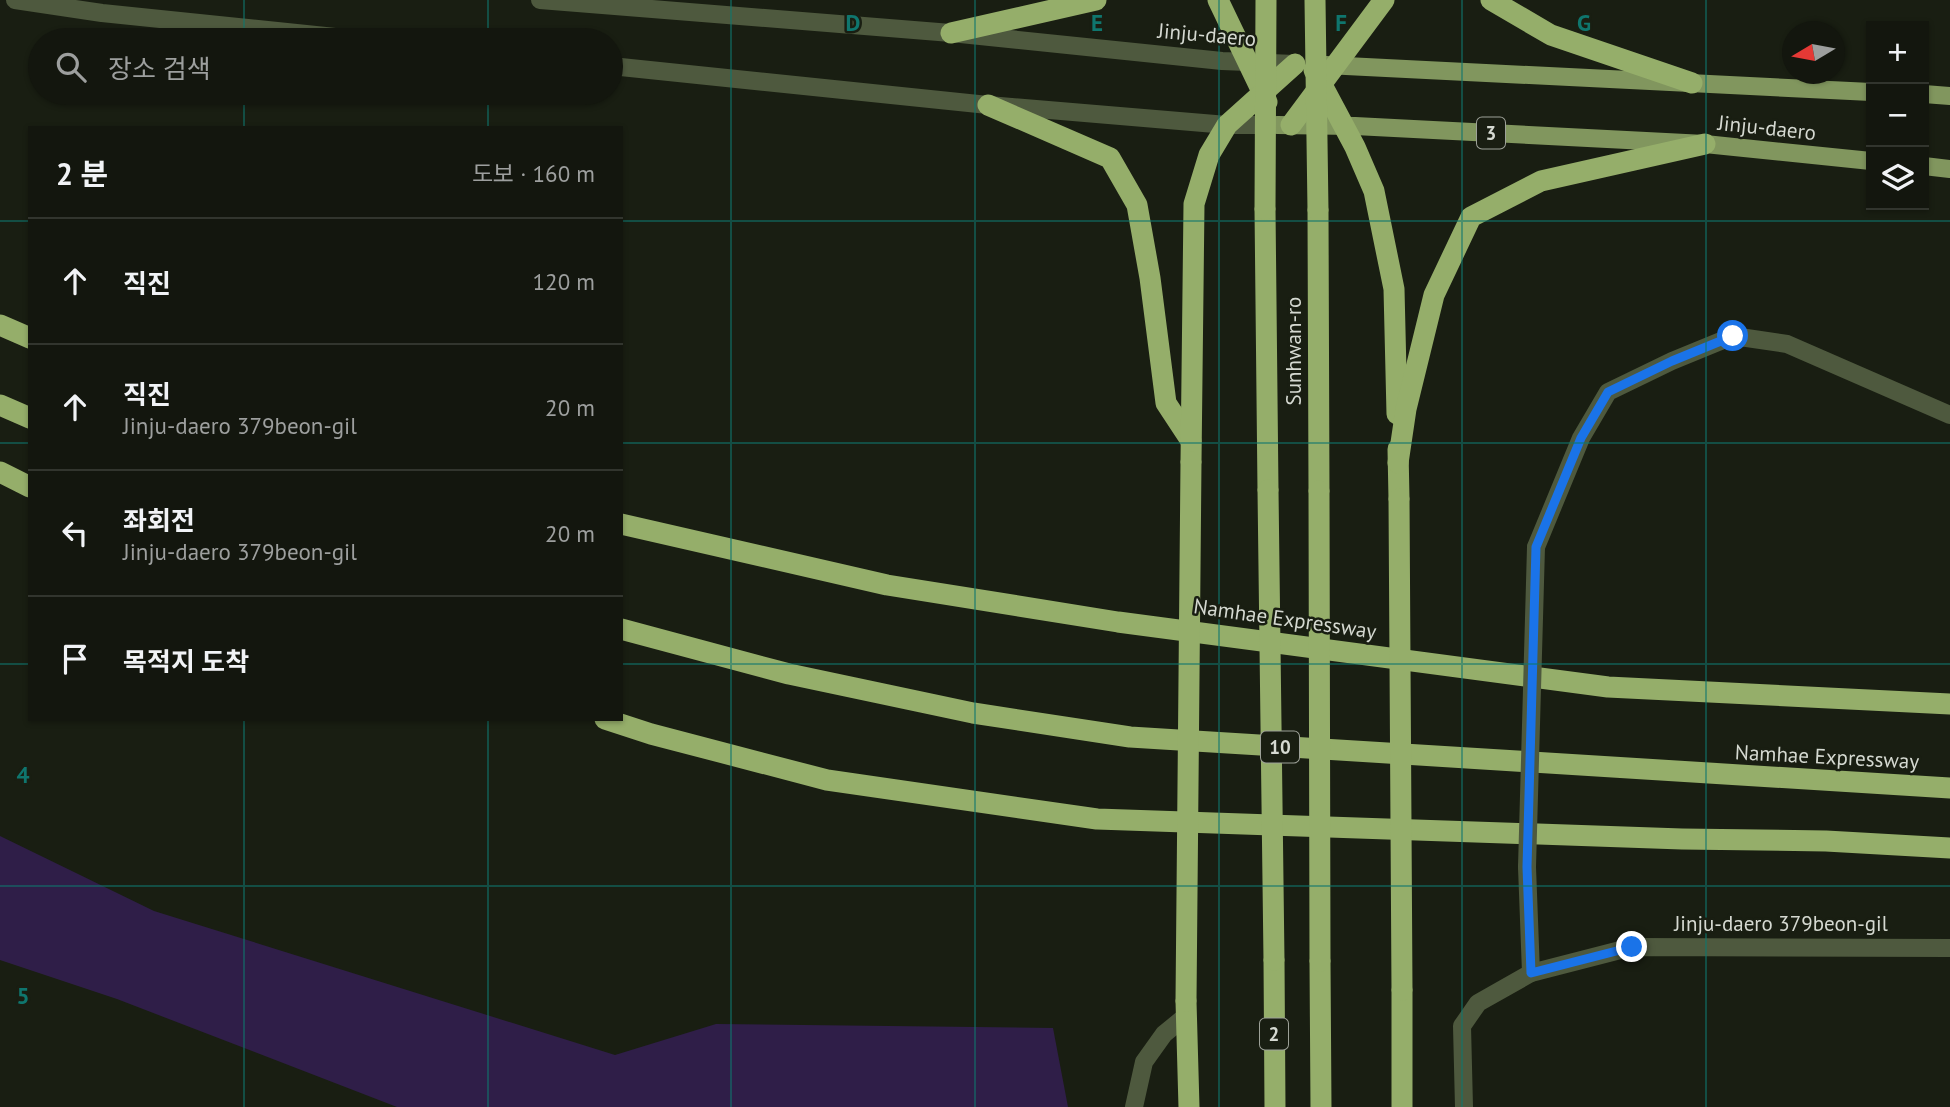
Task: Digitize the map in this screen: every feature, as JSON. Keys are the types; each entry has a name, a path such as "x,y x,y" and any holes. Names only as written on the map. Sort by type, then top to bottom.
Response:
{"highway":[{"path":"951,33 1096,0"},
{"path":"1219,0 1262,92 1284,125"},
{"name":"Sunhwan-ro","path":"1266,0 1265,209 1275,1107"},
{"name":"Sunhwan-ro","path":"1315,0 1321,1107"},
{"path":"1189,1107 1186,1009 1194,204 1209,155 1227,125 1262,92 1309,71 1335,66 1384,0"},
{"path":"1491,0 1551,35 1692,83"},
{"path":"1284,125 1309,71"},
{"path":"1309,71 1344,126 1374,191 1394,289 1399,499 1402,1107"},
{"path":"988,105 1110,158 1138,205 1166,403 1191,452"},
{"path":"1398,463 1406,409 1434,295 1471,217 1541,181 1705,144"},
{"path":"0,325 28,337"},
{"path":"0,405 28,417"},
{"path":"0,472 28,486"},
{"name":"Namhae Expressway","path":"623,524 887,585 1118,622 1608,687 1945,703"},
{"name":"Namhae Expressway","path":"623,630 789,674 960,710 1130,737 1950,788"},
{"path":"611,721 827,780 1097,819 1682,839 1826,841 1950,848"},
{"path":"1826,841 1950,859"}],"main road":[{"name":"Jinju-daero","path":"1335,66 1866,92"},
{"path":"1929,94 1950,96"},
{"name":"Jinju-daero","path":"1284,125 1705,144 1866,160"},
{"path":"1929,167 1950,169"}],"street":[{"path":"15,0 102,13 248,28"},
{"name":"Jinju-daero","path":"540,0 951,33 1248,62 1309,71"},
{"name":"Jinju-daero","path":"623,67 988,105 1227,125 1284,125"},
{"path":"1531,973 1527,867 1536,547 1581,438 1608,392 1672,361 1733,336 1787,344 1950,415"},
{"name":"Jinju-daero 379beon-gil","path":"1464,1107 1462,1026 1478,1003 1531,973 1632,947 1950,948"},
{"path":"1134,1107 1144,1062 1186,1009"}],"shaded area":[{"path":"0,836 154,911 615,1055 716,1024 1053,1028 1068,1107 397,1107 117,999 0,960"}],"route":[{"path":"1632,947 1531,973 1527,867 1536,547 1581,438 1608,392 1672,361 1733,336"}]}
